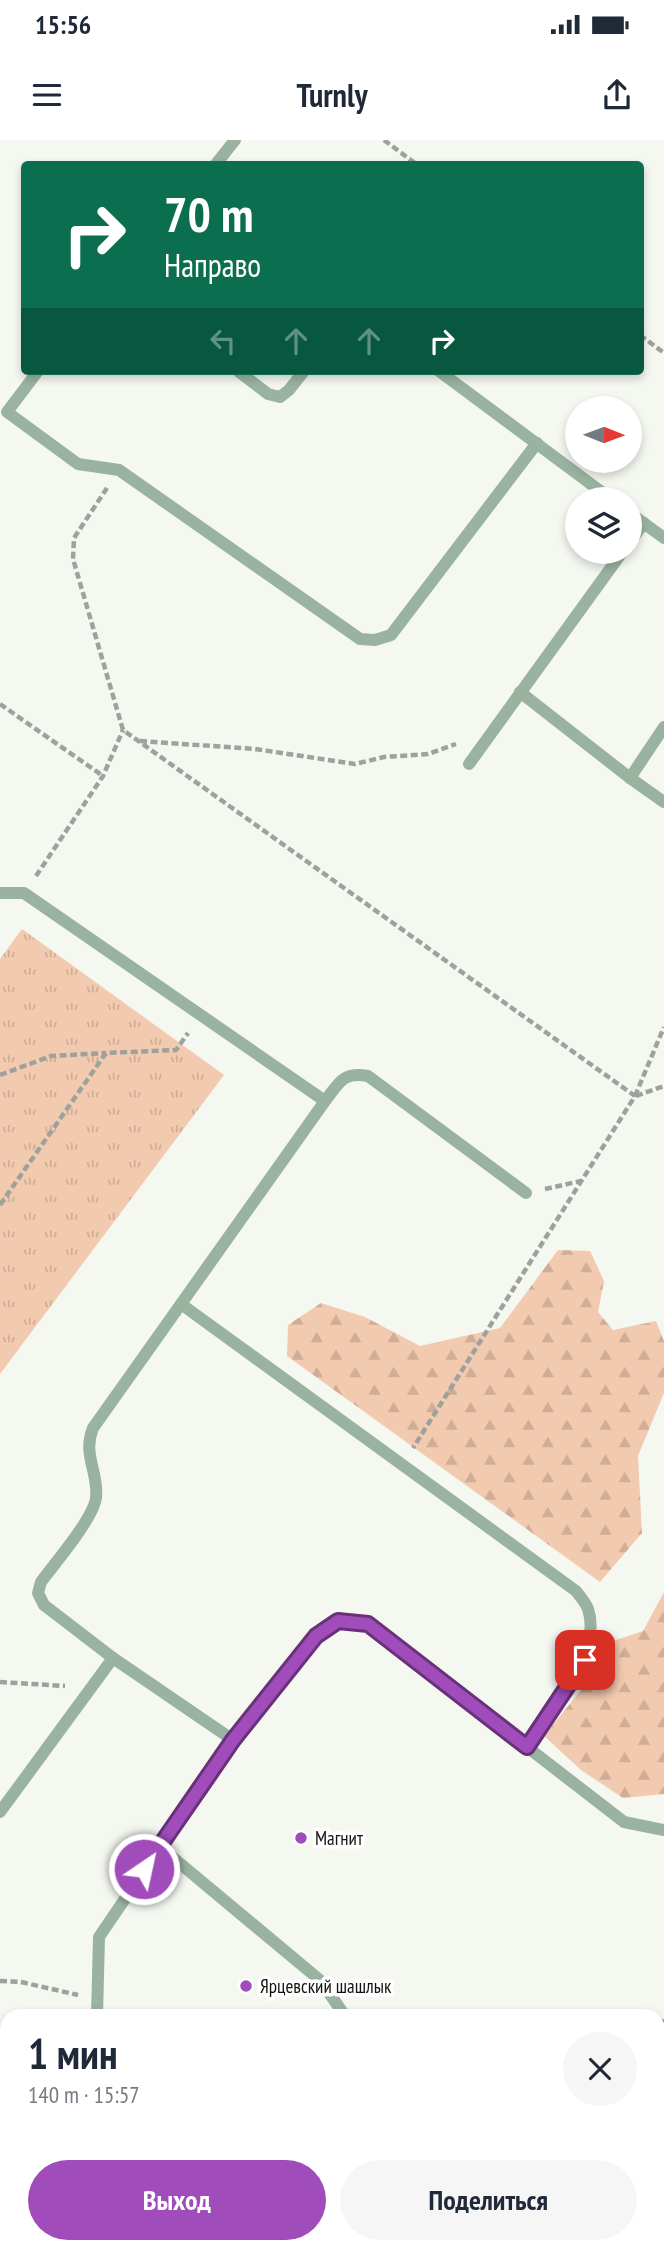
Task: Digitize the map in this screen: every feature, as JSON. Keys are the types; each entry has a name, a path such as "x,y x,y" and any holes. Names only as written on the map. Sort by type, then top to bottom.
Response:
{"lane":[{"path":"218,161 235,140"},
{"path":"35,375 7,412 78,464 119,470 360,639 375,640 391,635 537,443"},
{"path":"243,375 268,394 280,397 301,375"},
{"path":"444,375 595,487"},
{"path":"642,526 644,523 664,538"},
{"path":"469,764 614,564"},
{"path":"520,692 664,802"},
{"path":"630,778 664,727"},
{"path":"0,893 24,893 325,1101"},
{"path":"233,1740 113,1658 44,1605 38,1593 41,1582 93,1509 96,1486 88,1441 93,1428 342,1078 355,1073 368,1076 526,1193"},
{"path":"181,1304 576,1591 588,1609 592,1633 585,1660 527,1747"},
{"path":"97,2009 99,1937 233,1740 316,1636 338,1621 368,1624 624,1822 664,1830"},
{"path":"0,1812 113,1658"},
{"path":"159,1846 321,1981 340,2009"}],"path":[{"path":"384,140 412,161"},
{"path":"644,338 664,353"},
{"path":"119,470 74,538 73,559 123,730 635,1096"},
{"path":"0,704 103,776"},
{"path":"24,893 103,776 123,730"},
{"path":"139,741 255,750 355,764 384,757 428,754 493,730"},
{"path":"0,1075 51,1056 176,1050 201,1016"},
{"path":"403,1465 635,1096 664,1027"},
{"path":"0,1205 106,1053"},
{"path":"635,1096 664,1086"},
{"path":"526,1193 582,1181"},
{"path":"0,1682 72,1686 97,1679"},
{"path":"0,1981 21,1982 97,2000"}],"green space":[{"path":"22,929 224,1075 0,1374 0,959"},
{"path":"558,1250 590,1251 604,1281 598,1312 613,1330 656,1321 664,1341 664,1393 638,1456 642,1533 600,1582 287,1356 288,1325 321,1303 365,1317 420,1346 500,1328"},
{"path":"664,1592 664,1794 623,1798 581,1770 544,1736 589,1680 601,1645 643,1631"}],"place":[{"name":"Магнит","path":"301,1838"},
{"name":"Ярцевский шашлык","path":"246,1986"}],"route":[{"path":"144,1869 233,1740 316,1636 338,1621 368,1624 527,1747 585,1660"}]}
